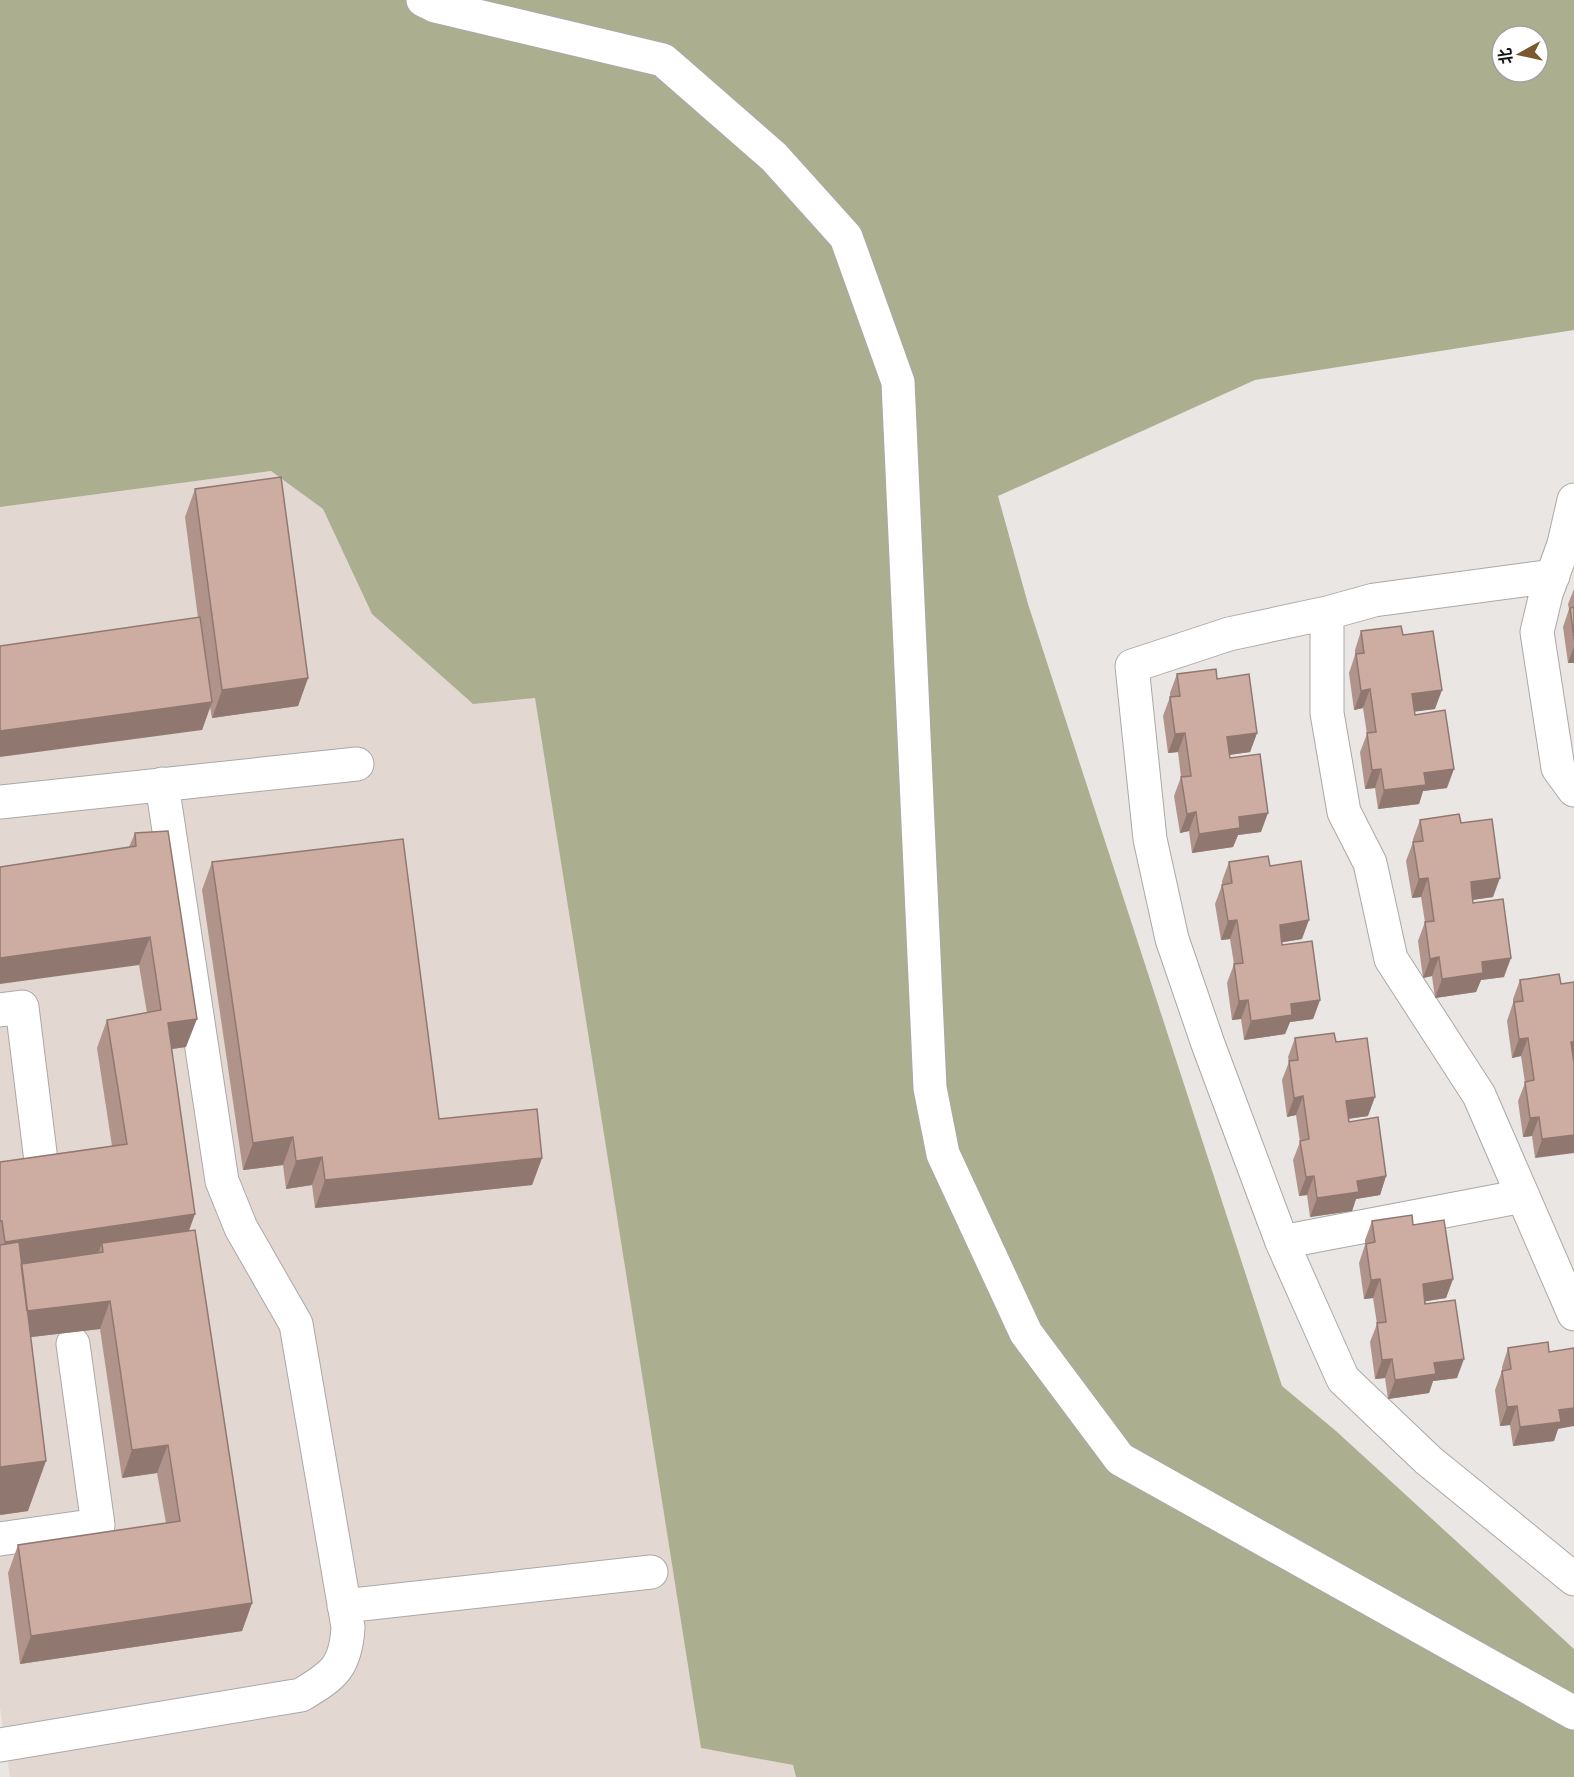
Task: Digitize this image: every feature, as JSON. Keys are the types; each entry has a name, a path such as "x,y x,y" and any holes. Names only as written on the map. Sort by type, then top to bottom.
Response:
{"lane":[{"path":"423,0 435,6 663,60 774,157 846,237 898,382 930,1088 943,1154 1026,1333 1120,1459 1574,1713"},
{"path":"1574,500 1564,544 1552,576 1537,632 1558,768 1574,790"},
{"path":"1552,576 1374,600 1327,613 1228,634 1132,666 1150,838 1172,939 1208,1044 1282,1242 1344,1379 1428,1460 1574,1579"},
{"path":"1327,613 1327,713 1344,812 1370,863 1391,959 1479,1095 1574,1314"},
{"path":"0,802 357,764"},
{"path":"0,1745 301,1695 323,1682 338,1668 347,1646 348,1627 296,1324 241,1228 222,1181 162,784"},
{"path":"0,1010 22,1007 42,1168"},
{"path":"1282,1242 1523,1196"},
{"path":"0,1539 98,1525 73,1344"},
{"path":"344,1606 651,1572"}],"shaded area":[{"path":"271,471 323,509 372,614 473,704 535,697 701,1748 794,1765 796,1777 10,1777 0,1707 0,507"}],"green space":[{"path":"0,0 1574,0 1574,330 1255,380 998,496 1028,604 1282,1386 1336,1431 1574,1649 1574,1777 796,1777 793,1765 701,1748 535,698 473,704 372,614 323,509 271,471 0,507"}],"building":[{"path":"281,477 308,678 222,690 195,489"},
{"path":"1574,607 1574,639 1570,608"},
{"path":"200,617 212,702 0,731 0,646"},
{"path":"1401,626 1403,635 1433,631 1442,690 1412,694 1415,715 1445,710 1454,769 1424,773 1426,785 1384,790 1381,769 1372,770 1367,733 1376,732 1370,689 1361,691 1356,654 1364,653 1361,631"},
{"path":"1216,669 1217,679 1249,674 1257,733 1227,737 1230,758 1260,754 1268,813 1239,817 1240,828 1199,834 1196,812 1187,814 1181,777 1191,776 1185,733 1175,734 1170,697 1180,696 1177,674"},
{"path":"1459,814 1461,823 1492,819 1500,878 1471,882 1473,903 1503,899 1511,958 1482,962 1483,973 1442,979 1439,957 1430,959 1425,922 1434,921 1428,878 1419,879 1413,842 1423,841 1420,820"},
{"path":"168,831 197,1019 168,1023 195,1214 5,1242 2,1221 0,1221 0,1162 127,1144 107,1020 161,1010 150,937 0,958 0,867 136,846 135,833"},
{"path":"403,839 439,1119 537,1109 542,1158 325,1180 322,1157 296,1161 293,1137 253,1143 212,862"},
{"path":"1268,856 1270,866 1301,861 1309,920 1280,925 1282,945 1312,941 1320,1000 1291,1004 1292,1015 1251,1021 1248,1000 1239,1001 1234,964 1243,963 1237,920 1228,921 1222,885 1232,883 1229,862"},
{"path":"1559,974 1561,984 1574,982 1574,1042 1571,1042 1574,1063 1574,1135 1542,1139 1539,1117 1530,1118 1525,1082 1534,1080 1528,1038 1519,1039 1514,1002 1523,1001 1520,980"},
{"path":"1334,1033 1336,1042 1367,1038 1375,1097 1346,1101 1349,1122 1378,1117 1386,1176 1357,1181 1359,1192 1317,1198 1314,1176 1306,1177 1300,1141 1309,1139 1303,1096 1294,1098 1289,1061 1298,1060 1295,1038"},
{"path":"1412,1215 1413,1225 1444,1220 1453,1279 1423,1284 1425,1304 1455,1300 1464,1359 1434,1363 1436,1374 1395,1380 1392,1359 1382,1360 1377,1323 1386,1322 1380,1279 1371,1280 1366,1244 1375,1242 1372,1221"},
{"path":"195,1230 252,1603 31,1636 18,1545 180,1521 168,1445 132,1450 110,1301 27,1311 21,1264 103,1252 102,1243"},
{"path":"19,1242 46,1461 0,1467 0,1245"},
{"path":"1548,1342 1549,1352 1574,1348 1574,1408 1559,1410 1561,1422 1520,1427 1517,1406 1507,1407 1502,1371 1511,1369 1508,1348"}]}
